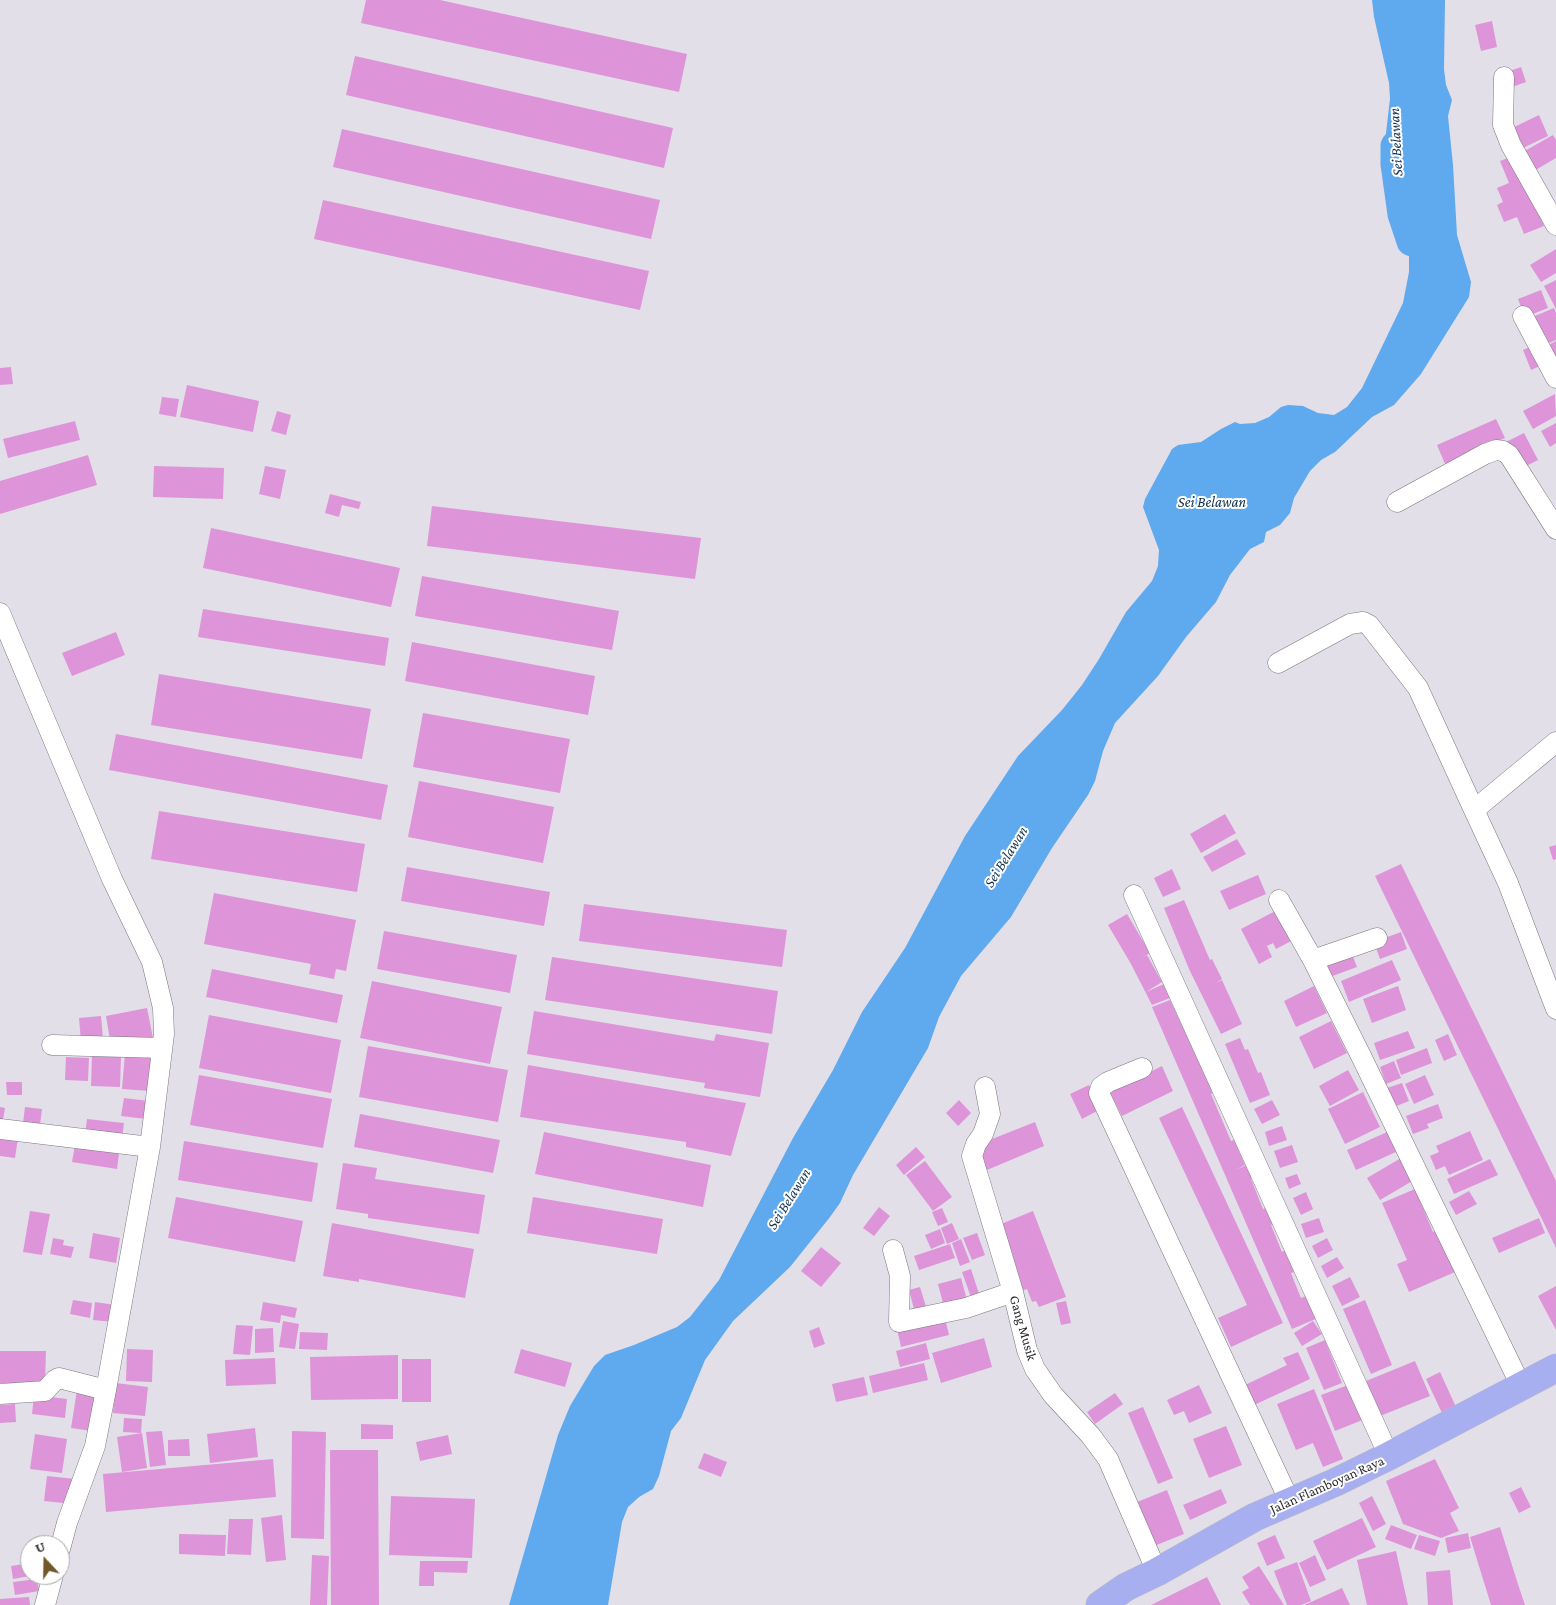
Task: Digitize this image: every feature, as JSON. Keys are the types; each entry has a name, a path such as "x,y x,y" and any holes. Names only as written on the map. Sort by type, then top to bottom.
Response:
{"main road":[{"name":"Jalan Flamboyan Raya","path":"1100,1605 1126,1587 1157,1572 1255,1517 1389,1456 1556,1368"}],"street":[{"path":"1504,77 1503,125 1511,145 1556,225"},
{"path":"1523,316 1556,378"},
{"path":"1397,502 1484,454 1496,450 1503,451 1509,455 1556,529"},
{"path":"0,613 112,879 152,962 163,1008 164,1034 150,1147 106,1390 95,1446 64,1535"},
{"path":"1278,663 1350,624 1364,622 1369,625 1418,688 1508,883 1556,1009"},
{"path":"1474,810 1556,742"},
{"path":"1134,895 1389,1456"},
{"path":"1279,900 1313,960 1521,1386"},
{"path":"1313,960 1377,938"},
{"path":"52,1045 162,1048"},
{"path":"1142,1068 1108,1082 1101,1087 1100,1093 1290,1502"},
{"name":"Gang Musik","path":"985,1087 990,1114 972,1156 976,1175 1013,1292 1027,1350 1035,1369 1052,1395 1091,1436 1108,1459 1157,1572"},
{"path":"0,1129 150,1147"},
{"path":"893,1250 900,1276 899,1322 966,1308 1013,1292"},
{"path":"0,1394 45,1391 59,1378 106,1390"},
{"path":"45,1605 50,1585"}],"water":[{"name":"Sei Belawan","path":"1372,0 1445,0 1444,69 1446,85 1452,100 1448,116 1457,235 1471,282 1469,297 1421,374 1394,405 1372,417 1335,452 1321,460 1310,471 1294,498 1290,513 1280,525 1266,532 1264,542 1250,549 1230,575 1216,602 1186,637 1158,676 1115,723 1103,751 1095,781 1088,795 1052,848 1011,917 961,976 939,1017 928,1048 853,1175 840,1203 790,1267 733,1321 705,1360 681,1418 671,1431 659,1476 653,1489 639,1497 628,1507 622,1522 608,1605 509,1605 558,1435 570,1406 594,1366 605,1355 677,1327 690,1317 719,1280 793,1138 833,1070 862,1012 905,948 965,836 1018,756 1062,710 1082,685 1126,612 1152,581 1158,566 1159,550 1143,507 1145,499 1172,449 1178,445 1201,442 1235,422 1240,424 1255,423 1269,417 1281,407 1288,405 1303,406 1318,413 1334,415 1347,407 1362,388 1403,303 1409,272 1405,227 1398,213 1403,193 1394,181 1384,150 1390,99 1389,83"}],"building":[{"path":"366,0 440,0 687,54 679,92 361,23"},
{"path":"1492,21 1497,47 1481,51 1475,25"},
{"path":"355,56 673,128 664,168 346,95"},
{"path":"1521,67 1526,82 1512,87 1507,72"},
{"path":"1539,115 1548,136 1523,148 1508,130"},
{"path":"342,129 660,200 651,239 333,167"},
{"path":"1553,135 1556,140 1556,158 1532,172 1521,153"},
{"path":"1516,155 1544,226 1524,234 1517,217 1504,222 1497,205 1503,202 1497,188 1509,183 1500,161"},
{"path":"323,200 649,271 640,310 314,239"},
{"path":"1556,249 1556,273 1541,282 1530,265"},
{"path":"1556,280 1556,309 1544,286"},
{"path":"1541,290 1548,308 1525,317 1518,299"},
{"path":"1554,308 1556,313 1556,340 1542,346 1530,318"},
{"path":"1556,341 1556,364 1543,348"},
{"path":"1534,345 1542,365 1531,370 1523,350"},
{"path":"11,367 13,384 0,385 0,368"},
{"path":"187,385 259,401 253,432 180,417"},
{"path":"1555,394 1556,416 1533,429 1523,411"},
{"path":"162,397 179,399 176,417 159,414"},
{"path":"277,411 291,415 286,435 271,431"},
{"path":"1496,419 1505,438 1445,464 1437,445"},
{"path":"75,421 80,440 8,458 3,439"},
{"path":"1556,423 1556,443 1550,447 1541,431"},
{"path":"1524,433 1538,460 1520,469 1506,442"},
{"path":"88,455 97,485 0,514 0,481"},
{"path":"154,466 224,468 223,499 153,497"},
{"path":"265,466 286,470 280,499 259,494"},
{"path":"330,494 361,502 359,509 342,505 339,517 325,513"},
{"path":"432,506 701,538 695,579 427,546"},
{"path":"211,528 400,568 391,607 203,568"},
{"path":"422,576 619,611 612,650 415,616"},
{"path":"203,609 389,638 385,666 198,637"},
{"path":"116,632 125,655 72,676 62,653"},
{"path":"412,642 595,676 588,715 405,681"},
{"path":"159,674 371,709 362,759 151,725"},
{"path":"423,713 570,739 560,793 413,767"},
{"path":"116,734 388,785 381,820 109,770"},
{"path":"419,781 554,807 543,863 408,837"},
{"path":"159,811 365,844 357,892 151,859"},
{"path":"1225,814 1236,833 1201,853 1190,834"},
{"path":"1237,839 1246,854 1212,872 1203,857"},
{"path":"1556,845 1556,859 1553,860 1549,847"},
{"path":"1401,864 1556,1181 1556,1248 1375,876"},
{"path":"407,867 550,892 544,926 401,901"},
{"path":"1172,869 1181,889 1163,897 1154,878"},
{"path":"1258,875 1266,894 1229,910 1220,891"},
{"path":"214,893 356,920 346,971 336,969 334,979 309,974 311,964 204,944"},
{"path":"1184,900 1210,960 1212,959 1222,979 1216,983 1222,980 1242,1024 1221,1034 1189,969 1164,908"},
{"path":"584,904 787,930 782,967 579,941"},
{"path":"1279,909 1295,939 1276,949 1273,943 1267,946 1272,957 1259,964 1241,929"},
{"path":"1127,914 1150,953 1141,958 1147,955 1162,982 1146,992 1164,984 1170,998 1152,1005 1108,925"},
{"path":"384,931 517,955 510,993 377,969"},
{"path":"1401,932 1407,949 1380,959 1374,942"},
{"path":"1350,949 1357,967 1327,978 1320,960"},
{"path":"552,957 778,991 772,1034 545,1000"},
{"path":"1392,960 1401,980 1349,1002 1341,981"},
{"path":"212,969 343,995 337,1023 206,997"},
{"path":"372,981 502,1007 490,1064 360,1038"},
{"path":"1314,986 1327,1013 1296,1027 1284,1001"},
{"path":"1398,986 1406,1010 1372,1023 1363,999"},
{"path":"1170,1000 1205,1074 1213,1093 1211,1094 1231,1141 1234,1140 1245,1165 1235,1170 1247,1165 1263,1209 1268,1207 1275,1223 1271,1225 1282,1252 1285,1250 1295,1272 1291,1273 1301,1298 1308,1295 1318,1318 1292,1329 1152,1007"},
{"path":"147,1008 153,1038 111,1046 106,1016"},
{"path":"534,1011 714,1041 716,1034 769,1043 760,1097 704,1088 705,1083 527,1054"},
{"path":"209,1015 341,1040 331,1093 199,1068"},
{"path":"101,1016 103,1039 81,1041 79,1018"},
{"path":"1331,1021 1347,1053 1314,1069 1299,1037"},
{"path":"1408,1031 1415,1048 1380,1060 1374,1043"},
{"path":"1448,1034 1457,1055 1444,1061 1435,1040"},
{"path":"1240,1038 1245,1050 1248,1049 1258,1073 1261,1072 1270,1095 1250,1103 1225,1044"},
{"path":"368,1046 508,1070 498,1122 359,1097"},
{"path":"1427,1048 1432,1063 1401,1075 1396,1060"},
{"path":"125,1054 154,1056 151,1091 122,1089"},
{"path":"92,1055 121,1056 120,1087 91,1086"},
{"path":"66,1057 89,1058 88,1081 65,1080"},
{"path":"1394,1061 1401,1078 1386,1084 1380,1067"},
{"path":"528,1065 746,1103 731,1156 686,1147 686,1142 520,1117"},
{"path":"1162,1066 1173,1091 1122,1116 1110,1092"},
{"path":"1348,1070 1359,1090 1330,1106 1319,1086"},
{"path":"199,1075 332,1099 323,1148 190,1125"},
{"path":"1425,1075 1434,1095 1414,1104 1405,1084"},
{"path":"6,1082 22,1082 22,1095 7,1095"},
{"path":"1402,1083 1409,1101 1394,1107 1387,1088"},
{"path":"1089,1085 1101,1109 1082,1119 1070,1094"},
{"path":"1363,1092 1380,1127 1345,1144 1328,1109"},
{"path":"124,1098 149,1101 146,1119 121,1116"},
{"path":"959,1100 971,1113 958,1126 946,1113"},
{"path":"1272,1100 1280,1115 1262,1124 1254,1109"},
{"path":"1438,1104 1443,1118 1427,1124 1429,1128 1413,1134 1406,1116"},
{"path":"0,1107 5,1108 2,1126 0,1126"},
{"path":"25,1107 42,1109 39,1133 22,1131"},
{"path":"1182,1107 1283,1323 1231,1347 1218,1318 1247,1305 1159,1118"},
{"path":"360,1114 500,1140 493,1173 354,1147"},
{"path":"87,1119 124,1123 122,1139 85,1136"},
{"path":"1035,1122 1044,1146 987,1170 977,1145"},
{"path":"1282,1126 1287,1140 1269,1146 1265,1132"},
{"path":"1470,1131 1483,1160 1449,1175 1445,1166 1436,1170 1430,1156 1439,1152 1436,1146"},
{"path":"544,1132 711,1165 703,1207 535,1174"},
{"path":"1387,1132 1396,1152 1356,1170 1347,1150"},
{"path":"0,1135 18,1138 15,1158 0,1156"},
{"path":"76,1139 120,1146 117,1169 72,1162"},
{"path":"184,1141 318,1163 312,1202 178,1180"},
{"path":"1292,1145 1298,1162 1280,1168 1274,1151"},
{"path":"916,1147 925,1157 904,1175 896,1165"},
{"path":"1401,1158 1414,1180 1380,1200 1367,1178"},
{"path":"1490,1159 1498,1175 1454,1194 1447,1179"},
{"path":"925,1161 952,1197 933,1211 906,1175"},
{"path":"343,1163 377,1168 375,1179 485,1195 479,1234 368,1218 368,1214 336,1209"},
{"path":"1297,1174 1301,1184 1289,1189 1285,1178"},
{"path":"1415,1189 1433,1232 1437,1231 1455,1272 1409,1292 1397,1264 1407,1260 1382,1203"},
{"path":"1469,1191 1477,1204 1456,1215 1449,1202"},
{"path":"1306,1192 1313,1209 1301,1215 1293,1198"},
{"path":"176,1197 303,1221 295,1262 168,1238"},
{"path":"533,1197 663,1219 657,1254 527,1233"},
{"path":"879,1207 890,1216 874,1236 863,1228"},
{"path":"942,1208 948,1222 938,1226 932,1212"},
{"path":"30,1211 50,1214 42,1255 23,1252"},
{"path":"1033,1211 1066,1297 1039,1307 1036,1301 1032,1302 1027,1289 1021,1291 996,1226"},
{"path":"1319,1218 1324,1232 1306,1238 1301,1224"},
{"path":"1539,1218 1545,1233 1499,1253 1492,1238"},
{"path":"332,1223 474,1249 465,1298 359,1279 359,1282 323,1276"},
{"path":"952,1223 959,1239 947,1244 941,1228"},
{"path":"940,1229 945,1243 931,1249 925,1235"},
{"path":"93,1233 120,1238 116,1263 89,1258"},
{"path":"977,1233 985,1255 972,1260 963,1238"},
{"path":"53,1238 64,1240 63,1245 74,1247 71,1258 50,1254"},
{"path":"1327,1238 1333,1250 1318,1258 1312,1246"},
{"path":"961,1239 970,1262 960,1266 952,1243"},
{"path":"950,1244 955,1258 919,1270 914,1256"},
{"path":"821,1247 841,1263 821,1287 801,1271"},
{"path":"1337,1257 1344,1268 1327,1278 1321,1266"},
{"path":"971,1269 981,1300 973,1303 962,1272"},
{"path":"1350,1277 1360,1297 1342,1306 1332,1286"},
{"path":"961,1278 967,1300 944,1307 938,1284"},
{"path":"1556,1286 1556,1330 1538,1296"},
{"path":"920,1287 927,1310 915,1313 909,1290"},
{"path":"73,1300 92,1303 90,1318 70,1314"},
{"path":"1365,1300 1392,1365 1371,1374 1343,1309"},
{"path":"1066,1301 1071,1323 1061,1325 1056,1303"},
{"path":"95,1302 115,1305 113,1322 93,1320"},
{"path":"263,1302 297,1308 295,1318 281,1315 280,1323 260,1320"},
{"path":"945,1318 949,1335 901,1347 897,1329"},
{"path":"283,1321 299,1324 295,1349 279,1347"},
{"path":"1313,1321 1322,1334 1302,1346 1294,1333"},
{"path":"236,1325 253,1326 250,1355 233,1354"},
{"path":"819,1327 825,1344 814,1348 809,1331"},
{"path":"273,1328 274,1352 255,1353 255,1329"},
{"path":"300,1332 328,1333 327,1350 299,1349"},
{"path":"984,1338 992,1367 941,1383 932,1353"},
{"path":"1325,1340 1342,1383 1324,1390 1306,1348"},
{"path":"926,1343 930,1359 900,1367 896,1351"},
{"path":"127,1349 153,1350 152,1382 126,1381"},
{"path":"521,1349 572,1363 565,1387 514,1373"},
{"path":"0,1351 46,1351 45,1383 0,1383"},
{"path":"1298,1352 1310,1379 1252,1406 1243,1386 1287,1365 1283,1358"},
{"path":"398,1355 398,1399 311,1400 310,1357"},
{"path":"275,1358 276,1384 226,1386 225,1360"},
{"path":"402,1359 431,1359 431,1402 402,1402"},
{"path":"1415,1361 1430,1396 1380,1416 1366,1381"},
{"path":"924,1363 928,1380 873,1393 869,1376"},
{"path":"1440,1372 1456,1407 1442,1413 1426,1379"},
{"path":"864,1377 868,1395 836,1402 832,1384"},
{"path":"116,1383 148,1387 145,1416 113,1413"},
{"path":"1351,1384 1365,1419 1335,1431 1321,1395"},
{"path":"1199,1385 1212,1413 1189,1423 1184,1411 1174,1415 1167,1400"},
{"path":"1314,1389 1343,1459 1323,1467 1313,1443 1296,1450 1277,1404"},
{"path":"77,1390 98,1393 92,1431 71,1428"},
{"path":"1115,1393 1123,1404 1095,1424 1087,1412"},
{"path":"34,1395 67,1399 65,1418 32,1414"},
{"path":"15,1404 16,1422 0,1423 0,1405"},
{"path":"1143,1407 1173,1478 1158,1484 1128,1413"},
{"path":"124,1418 142,1419 141,1433 123,1432"},
{"path":"361,1424 393,1425 393,1439 361,1439"},
{"path":"1226,1426 1242,1465 1209,1478 1193,1439"},
{"path":"255,1428 258,1457 210,1463 207,1434"},
{"path":"162,1431 166,1465 150,1467 146,1432"},
{"path":"292,1431 326,1432 324,1539 291,1538"},
{"path":"142,1433 147,1468 122,1472 117,1437"},
{"path":"35,1434 67,1439 62,1473 30,1469"},
{"path":"448,1435 452,1454 420,1461 416,1442"},
{"path":"189,1439 190,1456 168,1456 168,1440"},
{"path":"330,1450 378,1450 379,1605 331,1605"},
{"path":"704,1453 727,1462 721,1477 698,1468"},
{"path":"273,1459 276,1497 106,1512 103,1474"},
{"path":"1435,1459 1459,1508 1450,1513 1459,1531 1441,1538 1403,1524 1386,1481"},
{"path":"47,1476 76,1479 73,1504 44,1501"},
{"path":"1521,1487 1531,1507 1519,1513 1509,1493"},
{"path":"1221,1489 1227,1503 1190,1520 1183,1505"},
{"path":"1167,1490 1184,1534 1154,1546 1137,1502"},
{"path":"391,1496 475,1499 472,1558 389,1555"},
{"path":"1372,1496 1386,1524 1373,1531 1359,1503"},
{"path":"282,1515 286,1560 266,1562 261,1518"},
{"path":"1362,1518 1376,1547 1327,1570 1313,1541"},
{"path":"229,1519 253,1519 251,1555 227,1554"},
{"path":"1391,1525 1417,1535 1411,1549 1385,1539"},
{"path":"1500,1527 1525,1605 1491,1605 1470,1537"},
{"path":"1468,1533 1471,1548 1448,1553 1445,1538"},
{"path":"179,1534 226,1535 225,1556 179,1554"},
{"path":"1275,1535 1285,1558 1267,1566 1257,1543"},
{"path":"1419,1535 1440,1541 1435,1556 1414,1549"},
{"path":"1396,1551 1408,1605 1367,1605 1357,1560"},
{"path":"312,1555 329,1556 327,1605 310,1605"},
{"path":"1315,1555 1326,1580 1310,1587 1299,1563"},
{"path":"420,1561 468,1561 467,1573 434,1572 434,1586 419,1586"},
{"path":"1297,1562 1311,1601 1301,1605 1287,1605 1274,1571"},
{"path":"20,1565 20,1578 13,1579 11,1566"},
{"path":"1259,1566 1284,1605 1250,1605 1242,1592 1249,1588 1242,1577"},
{"path":"1450,1570 1453,1605 1428,1605 1426,1572"},
{"path":"1207,1577 1221,1605 1151,1605"},
{"path":"20,1581 20,1585 38,1585 39,1591 15,1595 13,1582"},
{"path":"1342,1588 1350,1605 1304,1605 1311,1602"},
{"path":"29,1597 30,1605 0,1605 0,1599"}],"waterway":[{"name":"Sei Belawan","path":"1396,146 1396,164 1403,214 1412,241"}]}
